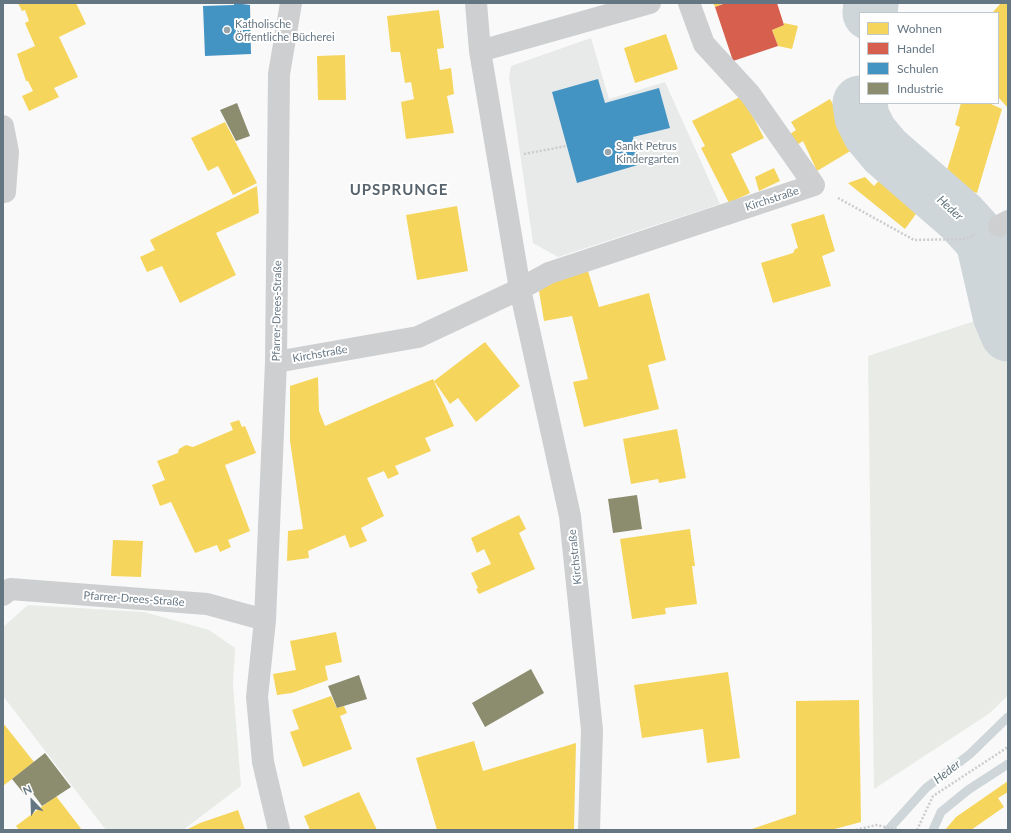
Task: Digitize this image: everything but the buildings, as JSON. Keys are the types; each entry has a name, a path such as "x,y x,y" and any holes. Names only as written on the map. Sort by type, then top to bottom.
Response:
{"street":[{"name":"Pfarrer-Drees-Straße","path":"279,830 263,762 257,697 265,620 276,362 279,74 291,3"},
{"name":"Kirchstraße","path":"476,3 480,51 520,290 570,516 592,730 589,830"},
{"path":"480,51 650,3"},
{"name":"Kirchstraße","path":"276,362 418,337 520,290 549,273 814,185 750,94 704,44 689,3"},
{"path":"3,126 8,152 5,192"},
{"name":"Pfarrer-Drees-Straße","path":"3,595 10,589 207,604 265,620"}],"path":[{"path":"532,152 566,146"},
{"path":"814,185 914,240 965,239"},
{"path":"917,830 933,796 1008,747"},
{"path":"856,830 876,825 900,830"}],"shaded area":[{"name":"Sankt Petrus Kindergarten","path":"591,38 609,99 665,82 720,204 558,257 533,243 509,77 511,66"},
{"path":"990,316 1008,351 1008,695 990,713 874,789 868,356"},
{"path":"28,605 144,612 209,630 235,648 233,685 241,786 183,830 106,830 3,696 3,627"}],"waterway":[{"name":"Heder","path":"870,12 871,3"},
{"name":"Heder","path":"860,104 862,117 870,133 885,151 961,217 983,241 1000,315 1008,334"},
{"name":"Heder","path":"888,830 926,788 970,754 1008,717"},
{"name":"Heder","path":"933,830 941,812 968,790 1008,764"}],"place":[{"name":"Katholische Öffentliche Bücherei","path":"227,30"},
{"name":"Sankt Petrus Kindergarten","path":"608,152"}],"district":[{"name":"UPSPRUNGE","path":"399,190"}]}
